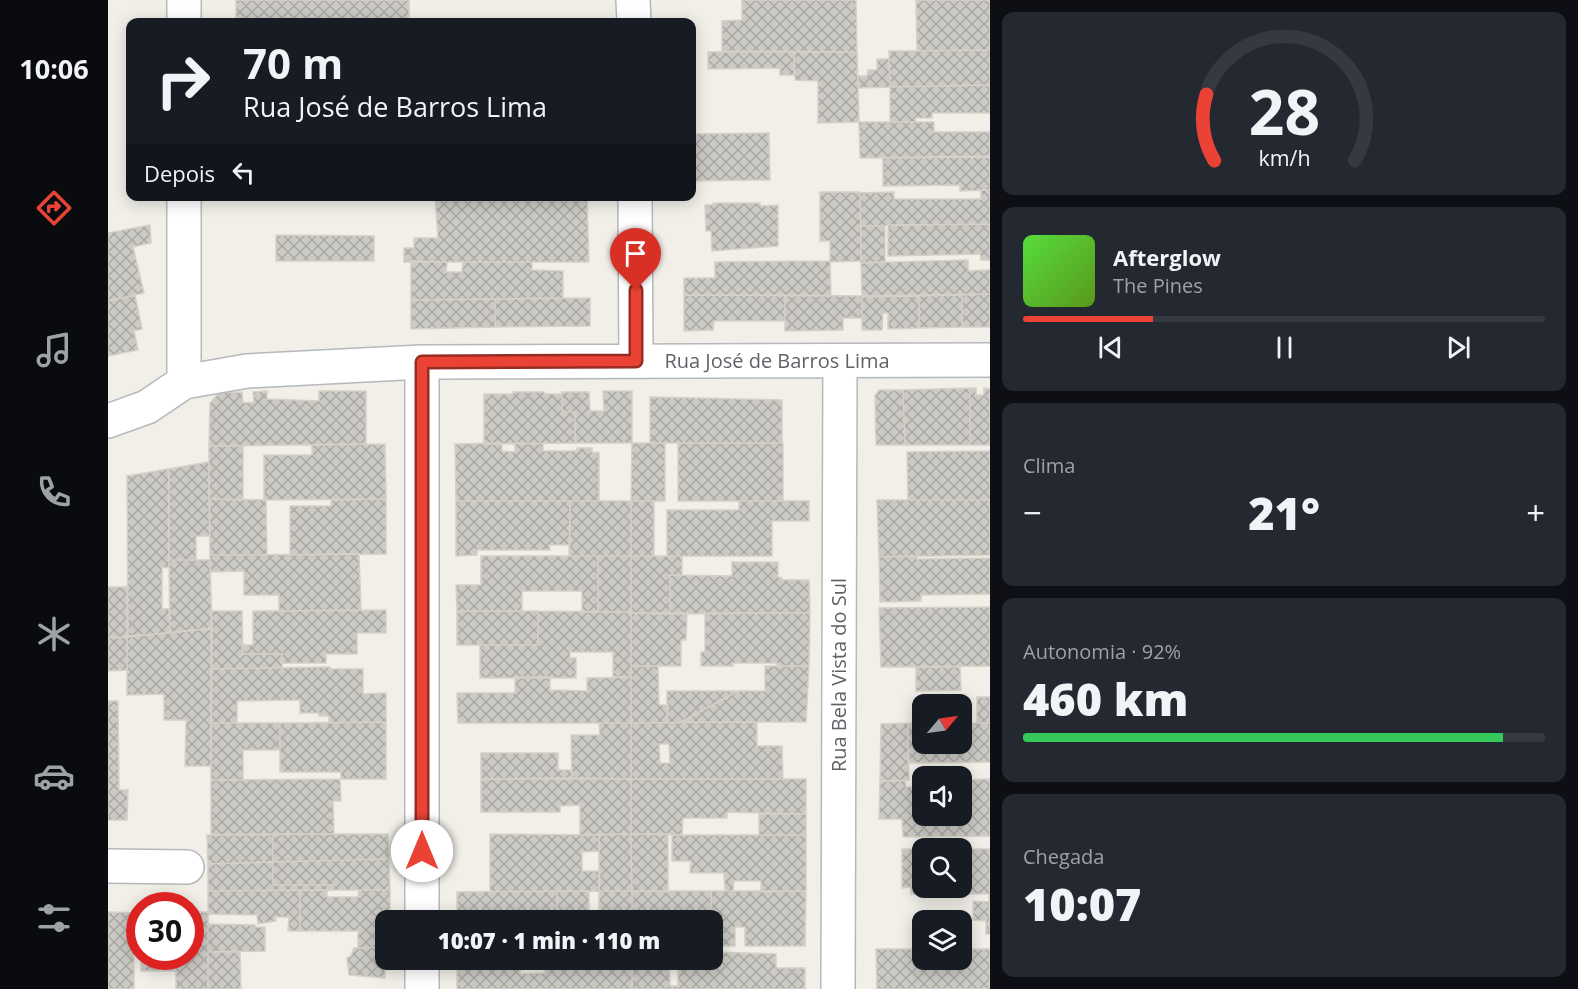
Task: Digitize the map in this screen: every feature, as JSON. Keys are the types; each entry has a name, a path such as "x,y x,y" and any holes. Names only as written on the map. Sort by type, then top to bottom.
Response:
{"street":[{"path":"184,0 184,18"},
{"path":"633,0 634,18"},
{"path":"184,201 184,382"},
{"path":"635,201 636,361"},
{"name":"Rua José de Barros Lima","path":"108,421 147,407 184,382 247,371 422,362 990,360"},
{"path":"422,362 422,910"},
{"name":"Rua Bela Vista do Sul","path":"838,989 840,362"},
{"path":"108,866 187,867"},
{"path":"422,970 422,989"}],"building":[{"path":"236,0 409,0 409,18 236,18"},
{"path":"742,0 856,0 857,52 722,51 722,21 742,20"},
{"path":"916,0 990,0 990,50 917,51"},
{"path":"990,50 990,85 890,87 889,51"},
{"path":"708,52 794,52 794,75 780,75 780,68 708,69"},
{"path":"794,52 857,52 859,122 818,123 818,81 795,80"},
{"path":"877,59 889,59 890,87 858,88 858,76 867,76 868,70 877,70"},
{"path":"990,85 990,113 932,113 932,118 915,118 916,122 890,122 890,87"},
{"path":"859,122 934,122 934,132 990,132 990,156 860,158"},
{"path":"769,133 770,180 696,181 696,134"},
{"path":"990,157 990,190 960,191 960,185 883,186 883,158"},
{"path":"981,190 990,190 990,224 861,226 860,193 894,192 894,199 981,199"},
{"path":"820,192 860,192 861,261 830,262 830,241 820,241"},
{"path":"435,201 587,201 589,262 404,262 404,248 414,248 414,238 438,238"},
{"path":"713,203 778,205 778,246 712,251 711,231 706,231 705,205 713,205"},
{"path":"990,224 990,260 981,260 980,254 888,256 888,225"},
{"path":"150,225 151,243 133,247 144,293 108,301 108,233"},
{"path":"861,226 885,226 885,262 861,263"},
{"path":"276,235 374,236 374,261 276,261"},
{"path":"968,260 968,271 990,270 990,294 862,296 861,263"},
{"path":"411,261 447,262 446,272 462,272 463,262 532,262 532,270 563,271 563,298 411,300"},
{"path":"830,261 831,296 684,295 684,278 715,278 715,262"},
{"path":"990,294 990,327 962,327 962,295"},
{"path":"135,295 142,329 134,331 138,350 108,356 108,301"},
{"path":"684,295 785,295 785,321 714,321 713,330 684,331"},
{"path":"785,295 862,296 862,318 843,318 843,330 785,331"},
{"path":"962,295 962,327 919,328 919,296"},
{"path":"919,296 919,328 888,329 888,313 883,313 882,330 862,330 862,297"},
{"path":"590,298 590,326 495,327 495,299"},
{"path":"495,299 495,327 411,329 411,300"},
{"path":"970,388 970,445 905,445 903,390"},
{"path":"970,388 976,388 976,395 984,395 984,388 990,389 990,445 970,445"},
{"path":"879,390 903,390 905,445 876,445 875,396"},
{"path":"267,391 267,399 319,401 319,391 366,391 366,444 209,446 210,403 219,393 242,392 243,403 254,402 253,392"},
{"path":"603,391 632,391 632,443 575,443 575,412 562,412 562,392 589,392 590,411 604,411"},
{"path":"513,392 562,394 562,412 575,412 575,443 484,444 484,394 513,394"},
{"path":"650,397 782,400 782,443 650,443"},
{"path":"502,443 502,451 515,452 515,443 543,444 543,451 577,451 577,448 592,448 592,452 599,453 599,501 456,501 455,444"},
{"path":"632,443 665,443 665,501 631,501"},
{"path":"678,443 783,443 783,501 678,501"},
{"path":"385,444 386,499 264,500 264,455 312,455 312,445"},
{"path":"209,446 243,446 243,500 209,499"},
{"path":"990,451 990,500 908,500 907,452"},
{"path":"209,462 210,536 196,536 196,560 169,560 169,469"},
{"path":"169,469 169,568 162,567 162,609 169,609 170,633 128,636 127,476"},
{"path":"209,499 266,500 267,555 210,555"},
{"path":"386,499 386,554 290,555 290,506 331,506 331,500"},
{"path":"877,500 990,500 990,555 879,557"},
{"path":"456,501 570,501 570,545 549,545 550,550 477,550 477,555 456,556"},
{"path":"570,501 631,501 631,556 569,556"},
{"path":"631,501 654,501 654,556 631,556"},
{"path":"739,501 809,501 809,521 772,521 772,556 667,556 667,510 739,510"},
{"path":"359,554 361,610 279,611 279,595 244,595 244,571 210,572 210,555"},
{"path":"481,556 598,556 598,612 582,612 582,591 522,591 522,611 457,611 456,585 481,585"},
{"path":"598,556 631,556 631,612 598,612"},
{"path":"631,556 682,556 682,575 670,575 670,614 631,613"},
{"path":"917,556 917,559 990,558 990,594 921,595 921,601 880,602 879,557"},
{"path":"169,560 210,560 212,628 170,633"},
{"path":"732,562 778,562 778,577 782,580 809,580 810,613 670,614 670,575 732,576"},
{"path":"108,587 127,587 127,637 108,638"},
{"path":"990,607 990,666 881,667 879,608"},
{"path":"386,610 386,633 357,633 357,654 326,654 326,663 281,663 282,654 243,654 242,645 253,645 253,611"},
{"path":"211,611 242,611 243,654 282,654 282,668 211,669"},
{"path":"457,611 538,611 538,645 457,645"},
{"path":"538,611 631,612 631,677 613,677 613,652 570,652 570,658 576,658 576,678 480,678 480,645 538,645"},
{"path":"631,613 687,613 686,640 681,640 681,666 631,666"},
{"path":"705,613 810,613 809,666 733,663 733,666 701,666 701,652 705,652"},
{"path":"212,628 211,766 185,766 186,720 164,720 164,694 127,695 127,637"},
{"path":"127,637 127,670 108,671 108,638"},
{"path":"631,666 658,666 659,705 668,705 667,723 631,723"},
{"path":"765,666 809,666 806,722 681,722 738,691 765,691"},
{"path":"330,667 330,669 363,669 363,694 386,693 386,722 329,723 329,716 319,716 319,713 300,713 300,700 237,701 237,723 211,723 211,669"},
{"path":"916,667 960,667 961,690 916,691"},
{"path":"515,677 550,677 550,690 587,691 587,678 631,677 631,723 458,723 457,693 515,693"},
{"path":"667,691 738,691 681,722 667,723"},
{"path":"977,697 990,697 990,723 977,723"},
{"path":"108,701 118,701 119,790 128,790 127,820 108,820"},
{"path":"386,722 386,779 341,779 341,772 280,772 280,723"},
{"path":"757,722 757,746 782,746 783,779 631,779 631,723","holes":["659,744 669,744 670,763 660,763"]},
{"path":"211,723 280,723 280,750 243,750 243,780 211,780"},
{"path":"599,723 631,723 631,779 572,778 571,735 600,735"},
{"path":"908,723 912,723 912,754 972,754 972,723 990,723 990,762 908,763"},
{"path":"908,723 909,780 880,781 881,724"},
{"path":"481,753 558,753 558,770 571,770 572,778 481,779"},
{"path":"340,779 341,801 333,801 334,834 211,835 211,780"},
{"path":"481,779 631,779 631,834 580,835 580,805 560,806 560,812 481,812"},
{"path":"631,779 806,779 806,814 727,812 727,818 683,818 682,835 631,834"},
{"path":"990,779 990,836 903,837 902,819 879,819 880,781 905,781 906,787 912,787 912,826 972,826 972,780"},
{"path":"759,814 806,814 806,835 759,835"},
{"path":"273,834 388,834 389,859 273,862"},
{"path":"273,834 273,862 208,864 207,835"},
{"path":"490,834 599,835 599,851 582,852 582,871 600,871 599,891 490,892"},
{"path":"631,834 668,834 668,892 632,891"},
{"path":"631,834 632,891 599,891 599,835"},
{"path":"672,835 806,835 806,891 761,892 761,881 734,881 733,891 725,891 724,873 690,873 691,861 672,861"},
{"path":"902,849 912,849 912,894 911,887 902,888"},
{"path":"972,849 990,849 990,894 972,894"},
{"path":"389,859 390,890 333,890 334,885 273,885 273,862"},
{"path":"273,862 273,885 334,885 333,890 208,891 208,864"},
{"path":"300,890 327,890 327,897 358,897 359,890 390,890 390,910 375,910 375,947 358,948 358,931 300,931"},
{"path":"300,890 300,931 288,931 289,917 275,917 276,921 258,924 257,915 208,914 208,891"},
{"path":"557,891 557,910 457,910 457,892"},
{"path":"557,891 589,891 589,910 557,910"},
{"path":"599,891 632,891 632,910 599,910"},
{"path":"632,891 711,891 712,910 632,910"},
{"path":"711,891 806,891 805,946 745,946 745,927 735,927 735,946 723,946 723,910 711,910"},
{"path":"989,894 990,934 986,934 986,921 973,920 973,901 989,902"},
{"path":"108,912 126,913 126,970 134,970 134,989 108,989"},
{"path":"204,912 208,912 208,989 176,989 176,971 141,971 204,970"},
{"path":"208,924 265,927 265,951 208,952"},
{"path":"375,947 375,970 385,970 385,978 349,975 347,958 351,956 354,948"},
{"path":"876,949 912,949 912,970 972,970 972,949 990,949 990,989 877,989"},
{"path":"240,951 241,989 208,989 208,952"},
{"path":"723,952 776,954 776,968 805,968 805,989 678,989 678,970 723,970"},
{"path":"457,970 520,970 520,974 545,973 545,970 632,970 632,989 457,989"},
{"path":"632,970 669,970 670,986 678,986 678,989 632,989"}],"route":[{"path":"422,851 422,362 636,361 636,290"}]}
